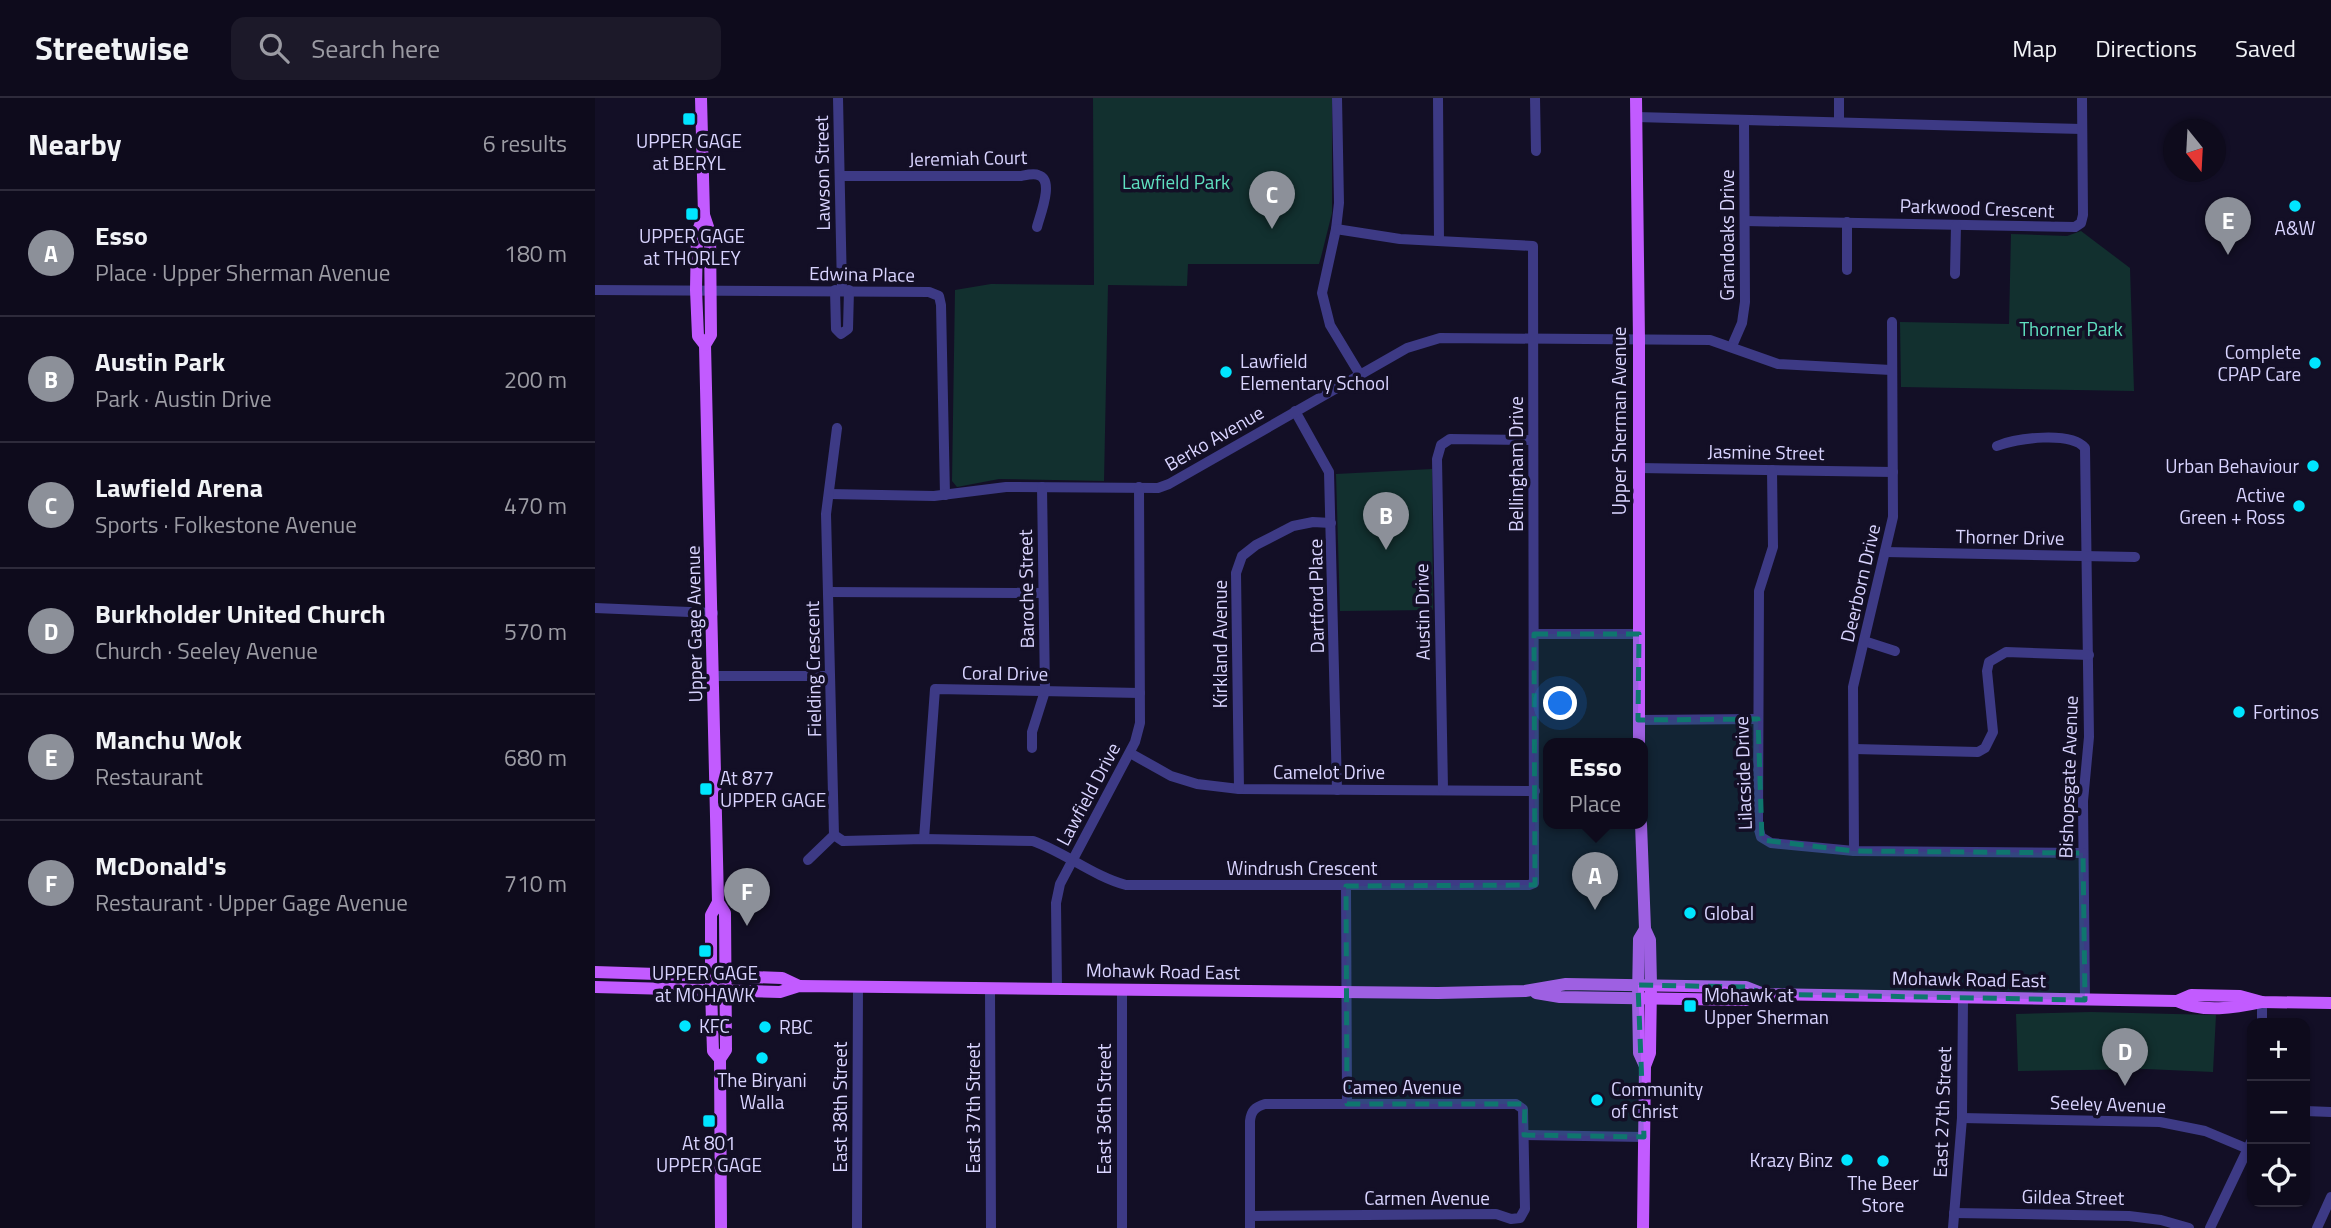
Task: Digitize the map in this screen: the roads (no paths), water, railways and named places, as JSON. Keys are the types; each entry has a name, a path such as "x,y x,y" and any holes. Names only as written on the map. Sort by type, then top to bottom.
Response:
{"main road":[{"name":"Upper Gage Avenue","path":"701,98 704,215 710,233 711,335 705,345 718,902 711,915 711,983 713,1051 720,1059"},
{"name":"Upper Sherman Avenue","path":"1636,98 1639,738"},
{"name":"Upper Gage Avenue","path":"704,215 697,233 696,290 698,336 705,345"},
{"path":"1641,829 1645,929 1650,940 1644,992 1650,1053 1645,1066 1643,1228"},
{"name":"Upper Gage Avenue","path":"718,902 725,913 726,984 726,1050 720,1059 721,1228"},
{"name":"Mohawk Road East","path":"595,972 726,984 782,978 799,986 1347,992 1525,991 1566,984 1746,1000 1759,994 2177,1001 2191,1007 2239,1007 2262,1002 2331,1003"},
{"name":"Mohawk Road East","path":"595,987 711,983"}],"street":[{"name":"Lawson Street","path":"838,98 842,290"},
{"path":"1337,98 1339,203 1322,293 1330,325 1359,373"},
{"path":"1438,98 1439,240"},
{"path":"1535,98 1536,151"},
{"path":"1839,98 1839,122"},
{"name":"Parkwood Crescent","path":"1745,220 2071,228 2078,226 2083,215 2082,98"},
{"path":"1636,117 2082,129"},
{"name":"Grandoaks Drive","path":"1732,346 1742,323 1745,303 1744,120"},
{"name":"Jeremiah Court","path":"840,176 1038,174 1044,178 1047,186 1037,227"},
{"path":"1847,222 1847,270"},
{"path":"1955,274 1956,225"},
{"name":"Bellingham Drive","path":"1336,229 1399,239 1533,246 1535,880"},
{"name":"Edwina Place","path":"595,290 842,290 929,292 939,296 945,495"},
{"name":"Deerborn Drive","path":"1854,851 1853,687 1893,517 1892,322"},
{"name":"Berko Avenue","path":"829,495 945,495 1000,487 1158,488 1406,348 1440,338 1710,340 1794,367 1891,370"},
{"name":"Dartford Place","path":"1295,411 1329,472 1337,790"},
{"path":"828,592 826,514 837,428"},
{"name":"Bishopsgate Avenue","path":"1997,446 2025,438 2067,440 2081,443 2085,448 2089,655 2089,737 2083,801 2085,1000"},
{"name":"Austin Drive","path":"1443,789 1437,459 1441,445 1450,439 1533,440"},
{"name":"Jasmine Street","path":"1639,468 1893,472"},
{"name":"Lilacside Drive","path":"1772,470 1773,547 1759,591 1758,826 1761,837 1771,844 1854,851 2083,853"},
{"name":"Baroche Street","path":"1031,748 1032,733 1045,691 1042,487"},
{"name":"Lawfield Drive","path":"1057,989 1056,903 1061,884 1135,742 1140,723 1139,487"},
{"name":"Kirkland Avenue","path":"1239,789 1236,573 1242,556 1256,545 1293,526 1331,523"},
{"name":"Thorner Drive","path":"1885,552 2135,556"},
{"name":"Fielding Crescent","path":"834,835 828,592 1043,593"},
{"path":"595,608 713,613"},
{"path":"1534,634 1639,634"},
{"path":"1864,641 1895,651"},
{"path":"1854,749 1978,752 1986,748 1993,732 1987,671 1989,662 2006,652 2089,655"},
{"path":"714,676 830,676"},
{"name":"Coral Drive","path":"924,839 935,689 1140,693"},
{"path":"1638,720 1758,719"},
{"name":"Camelot Drive","path":"1130,752 1171,776 1197,784 1239,789 1535,791"},
{"path":"808,860 834,835 843,841 1033,841 1072,860"},
{"name":"Windrush Crescent","path":"1072,860 1107,880 1126,885 1529,885 1535,880"},
{"path":"1346,886 1347,1104"},
{"name":"East 38th Street","path":"857,1228 858,987"},
{"name":"East 37th Street","path":"990,988 991,1228"},
{"name":"East 36th Street","path":"1122,990 1122,1228"},
{"name":"East 27th Street","path":"1953,1228 1962,1118 1963,998"},
{"path":"2262,1002 2262,1018"},
{"name":"Cameo Avenue","path":"1250,1228 1251,1113 1265,1104 1516,1104 1524,1109 1524,1135"},
{"path":"2310,1111 2331,1112"},
{"name":"Seeley Avenue","path":"1962,1118 2160,1122 2205,1131 2247,1144"},
{"path":"1524,1135 1644,1137"},
{"name":"Carmen Avenue","path":"1250,1216 1496,1214 1511,1219 1520,1217 1525,1209 1524,1135"},
{"path":"2210,1228 2247,1151"},
{"path":"2317,1228 2331,1198"},
{"name":"Gildea Street","path":"1954,1213 2129,1216 2161,1220 2189,1228"}],"place":[{"name":"UPPER GAGE at BERYL","path":"689,119"},
{"name":"A&W","path":"2295,206"},
{"name":"UPPER GAGE at THORLEY","path":"692,214"},
{"name":"Lawfield Arena","path":"1272,229"},
{"name":"Manchu Wok","path":"2228,255"},
{"name":"Complete CPAP Care","path":"2315,363"},
{"name":"Lawfield Elementary School","path":"1226,372"},
{"name":"Urban Behaviour","path":"2313,466"},
{"name":"Active Green + Ross","path":"2299,506"},
{"name":"Austin Park","path":"1386,550"},
{"name":"Fortinos","path":"2239,712"},
{"name":"At 877 UPPER GAGE","path":"706,789"},
{"name":"Esso","path":"1595,910"},
{"name":"Global","path":"1690,913"},
{"name":"McDonald's","path":"747,926"},
{"name":"UPPER GAGE at MOHAWK","path":"705,951"},
{"name":"Mohawk at Upper Sherman","path":"1690,1006"},
{"name":"KFC","path":"685,1026"},
{"name":"RBC","path":"765,1027"},
{"name":"The Biryani Walla","path":"762,1058"},
{"name":"Burkholder United Church","path":"2125,1086"},
{"name":"Community of Christ","path":"1597,1100"},
{"name":"At 801 UPPER GAGE","path":"709,1121"},
{"name":"Krazy Binz","path":"1847,1160"},
{"name":"The Beer Store","path":"1883,1161"}],"park label":[{"name":"Lawfield Park","path":"1176,182"},
{"name":"Thorner Park","path":"2071,329"}]}
